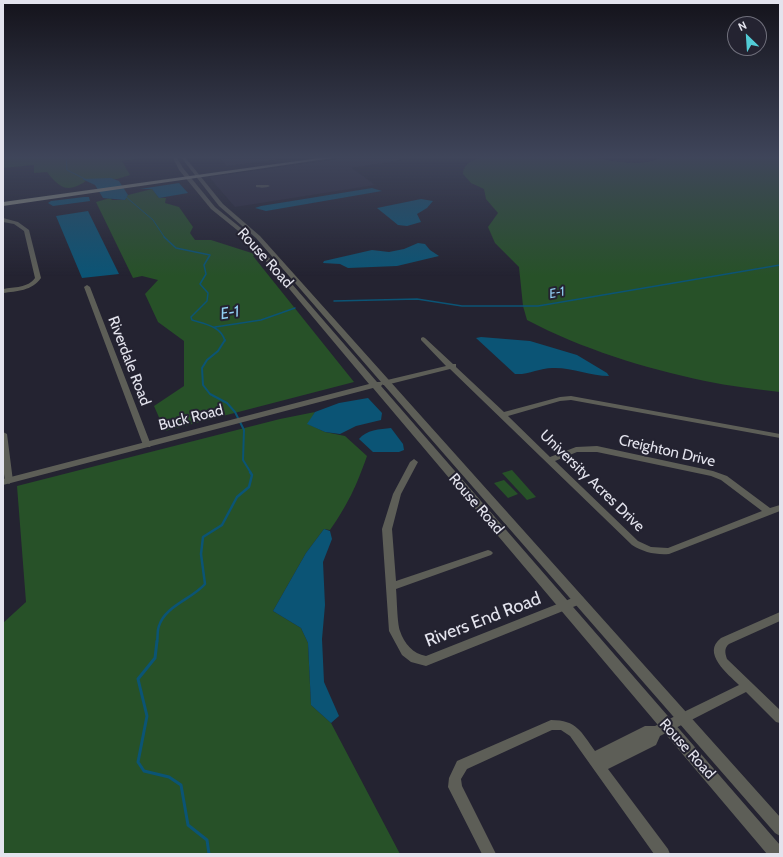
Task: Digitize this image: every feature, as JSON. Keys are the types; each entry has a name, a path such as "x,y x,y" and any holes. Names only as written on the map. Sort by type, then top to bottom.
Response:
{"main road":[{"path":"3,201 45,196"},
{"path":"3,204 54,196"}],"street":[{"name":"Rouse Road","path":"206,196 219,214 254,238 386,382 780,828"},
{"path":"3,220 16,222 26,230 38,278 33,284 3,291"},
{"name":"Rouse Road","path":"254,238 375,385 564,607 662,729 777,854"},
{"name":"Riverdale Road","path":"87,287 147,445"},
{"name":"University Acres Drive","path":"423,338 634,542 644,549 654,552 669,551 780,508"},
{"name":"Buck Road","path":"6,481 262,416 412,375 452,366"},
{"path":"503,415 560,399 571,398 780,436"},
{"path":"3,434 6,481"},
{"name":"Creighton Drive","path":"550,460 576,450 597,449 713,474 724,478 769,512"},
{"name":"Rivers End Road","path":"414,462 396,494 387,529 394,631 406,652 415,659 426,661 579,600"},
{"path":"391,587 488,553"},
{"path":"780,616 721,644 720,655 724,662 780,718"},
{"path":"596,763 625,749 652,741 662,729 748,686"},
{"path":"489,854 455,787 455,778 462,765 551,725 562,725 574,732 663,854"}],"shaded area":[{"path":"225,196 305,196 235,207"}],"green space":[{"path":"127,196 157,196 159,198 166,198 165,203 179,207 193,227 190,233 195,240 211,240 258,255 253,256 354,382 165,431 154,406 184,386 184,341 158,322 145,294 158,280 142,276 133,278 96,202 110,198 112,200 125,200"},
{"path":"485,196 780,196 780,392 705,381 636,364 591,349 527,320 523,306 519,267 495,243 488,227 498,213 486,199"},
{"path":"315,412 308,424 325,432 345,436 367,456 355,486 342,512 330,530 324,529 306,553 273,611 301,628 308,643 311,705 331,723 400,854 3,854 3,623 26,602 17,486 280,419"},
{"path":"512,470 536,497 527,500 502,473"},
{"path":"504,480 518,494 508,498 494,483"}],"water":[{"path":"102,196 127,196 125,200 103,198"},
{"path":"157,196 171,196 159,198"},
{"path":"323,196 353,196 266,211 255,208"},
{"path":"89,197 90,201 53,206 48,203 51,201"},
{"path":"421,199 433,201 427,208 417,214 421,222 407,226 398,225 377,208"},
{"path":"88,211 119,274 82,278 56,216"},
{"path":"418,243 425,244 430,250 439,256 397,266 348,268 340,264 323,263 324,261 372,250 389,252 404,249"},
{"path":"481,337 530,341 577,355 607,373 609,376 555,368 515,374 476,338"},
{"path":"368,398 382,413 381,420 356,426 340,434 325,432 307,424 315,412 339,403"},
{"path":"391,428 403,444 404,450 399,452 373,452 359,439 369,432"},
{"path":"324,529 330,531 332,539 323,562 325,605 322,639 324,682 339,716 331,723 311,705 308,643 301,628 273,611 306,553"}],"waterway":[{"path":"125,196 153,220 165,238"},
{"path":"165,238 176,248 210,255 204,265 206,274 200,284 208,293 207,301 191,317 192,320 212,326 220,332 225,340"},
{"name":"E-1","path":"334,301 417,299 462,306 538,306 780,265"},
{"name":"E-1","path":"215,327 261,320 295,308"},
{"path":"225,340 218,351 207,360 202,368 203,385 210,394 227,403 235,412 244,430 243,460 251,473"},
{"path":"157,642 158,630 162,619 173,608 205,584 201,554 203,537 222,525 237,497 249,487 252,475 250,472"},
{"path":"157,641 155,658 138,679 147,716 138,762 144,771 169,777 181,785 188,825 207,840 209,854"}]}
